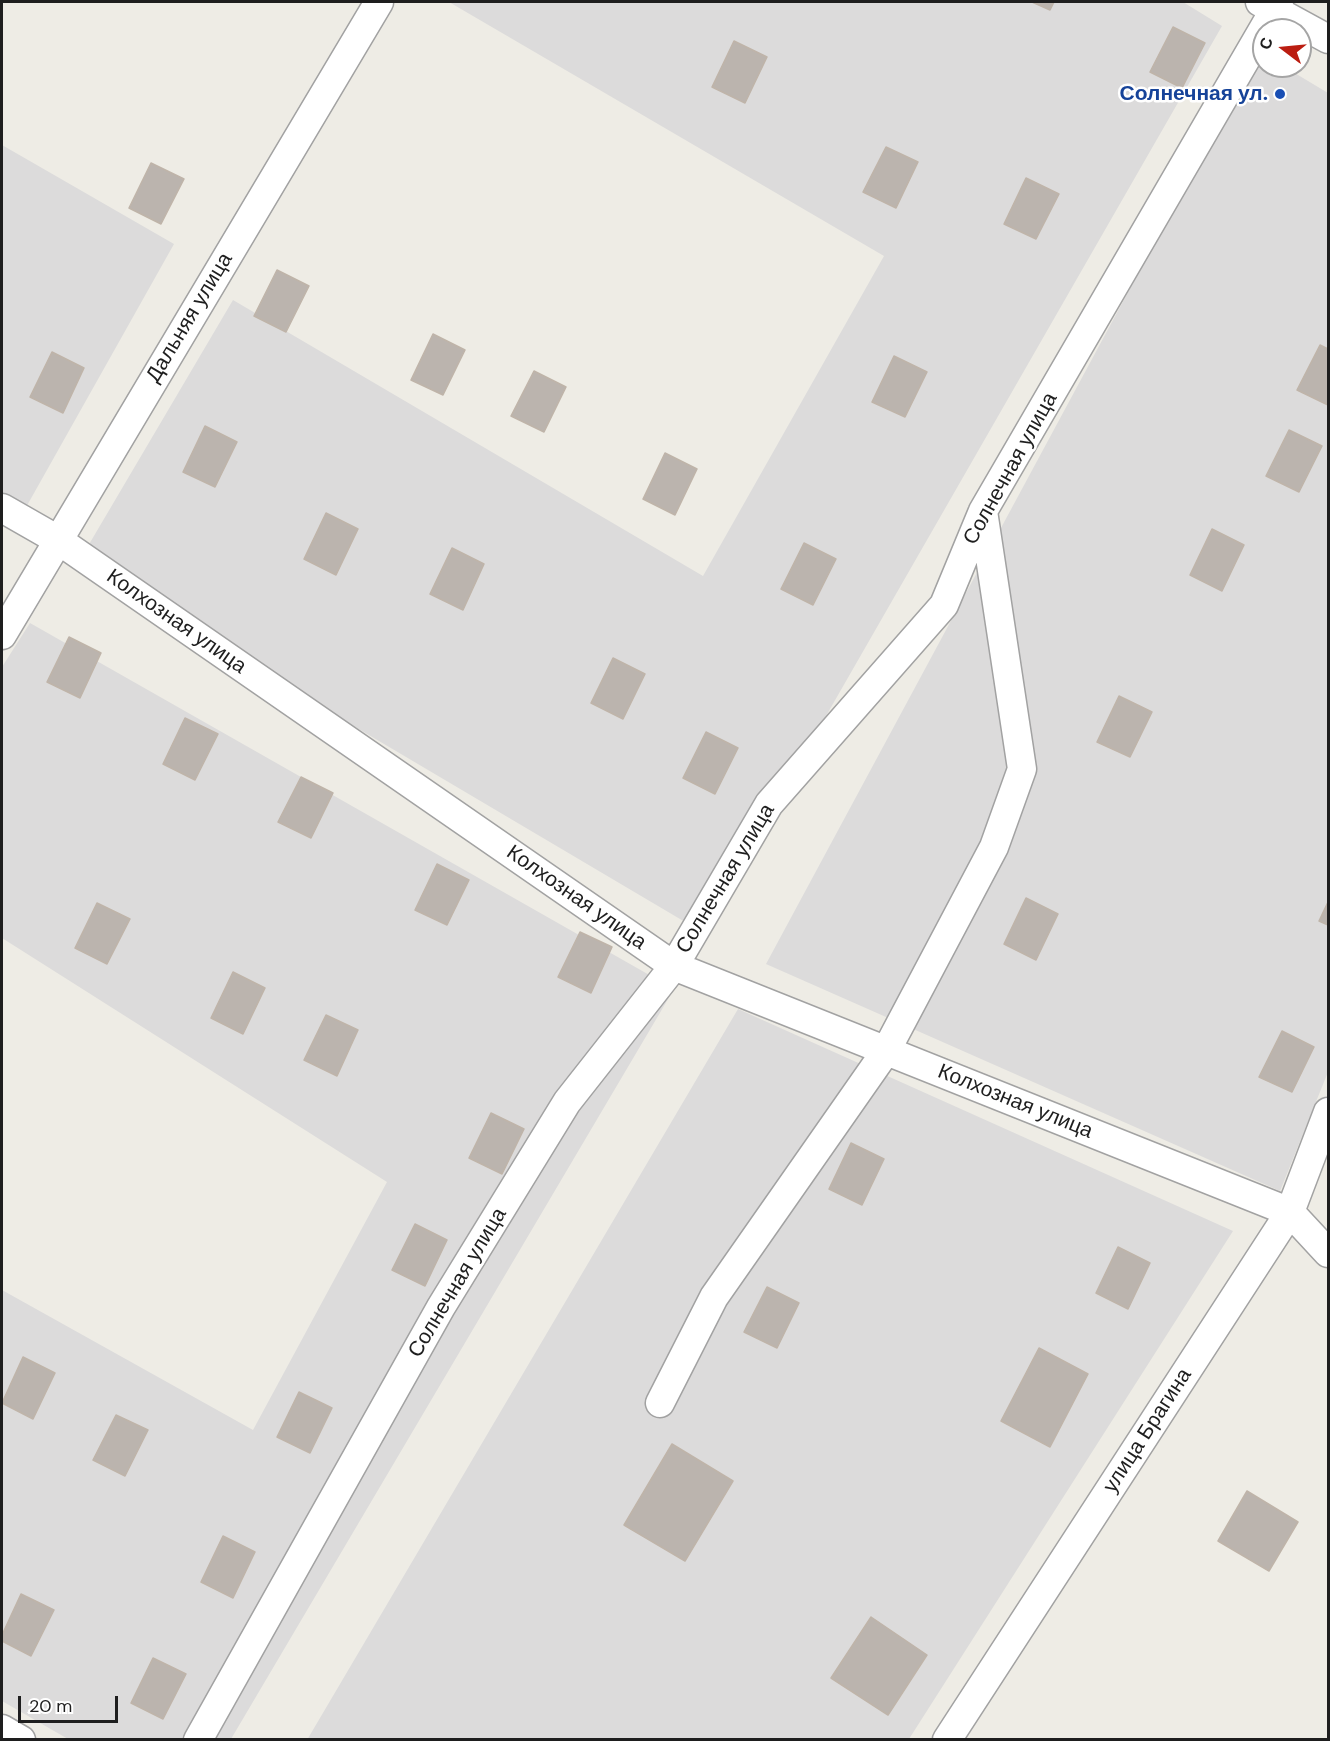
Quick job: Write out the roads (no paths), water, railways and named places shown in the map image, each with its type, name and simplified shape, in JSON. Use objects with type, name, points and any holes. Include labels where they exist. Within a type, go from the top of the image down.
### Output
[{"type":"street","name":"Дальняя улица","points":[[2,635],[379,2]]},
{"type":"street","points":[[1272,4],[1329,39]]},
{"type":"street","name":"Солнечная улица","points":[[198,1740],[441,1307],[567,1102],[674,966],[769,804],[944,605],[983,511],[1272,4]]},
{"type":"street","name":"Колхозная улица","points":[[2,508],[58,540],[674,966],[1290,1212],[1329,1253]]},
{"type":"street","points":[[660,1403],[714,1297],[886,1051],[994,847],[1022,769],[983,511]]},
{"type":"street","name":"улица Брагина","points":[[947,1740],[1290,1212],[1329,1112]]},
{"type":"street","points":[[2,1729],[21,1740]]},
{"type":"place","name":"Солнечная ул.","points":[[1280,94]]}]
